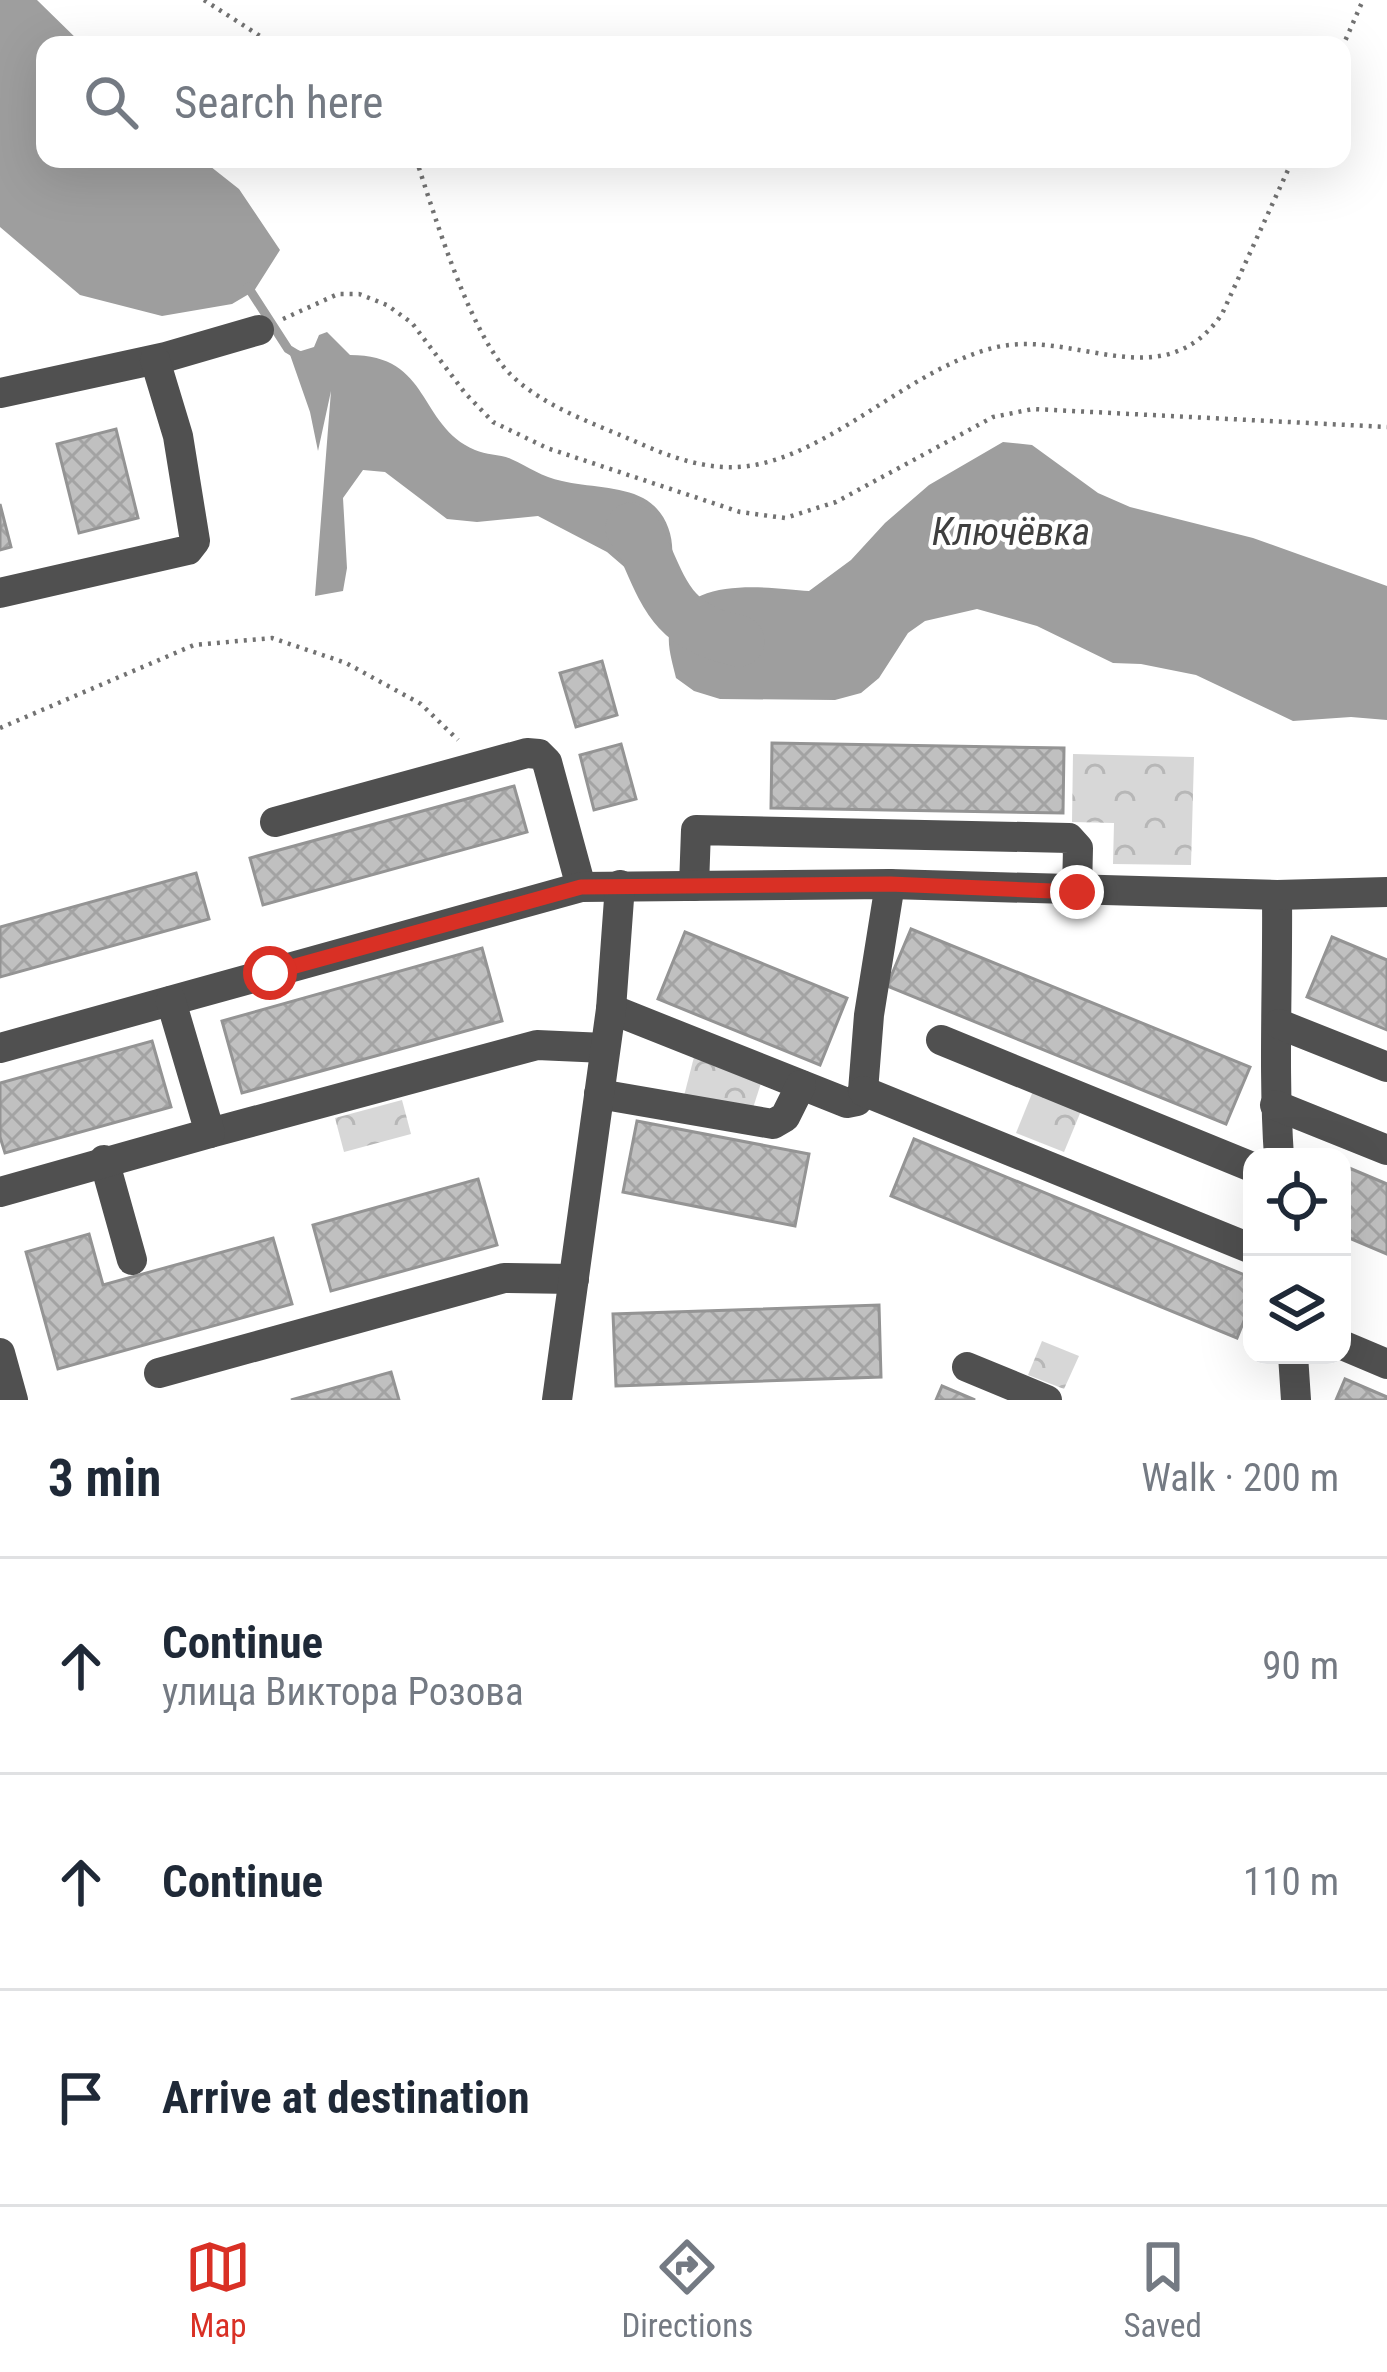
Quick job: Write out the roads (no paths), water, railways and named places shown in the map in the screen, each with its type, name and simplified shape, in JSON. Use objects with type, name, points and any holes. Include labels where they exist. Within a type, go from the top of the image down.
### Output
[{"type":"street","points":[[0,393],[259,330]]},
{"type":"street","points":[[0,593],[188,550],[195,541],[178,436],[155,359]]},
{"type":"street","points":[[275,822],[527,753],[539,754],[547,762],[581,887]]},
{"type":"street","points":[[694,886],[696,830],[1069,838],[1078,848],[1077,892]]},
{"type":"street","points":[[611,1009],[848,1103],[857,1101],[863,1091],[869,1015],[890,884]]},
{"type":"street","points":[[0,1048],[581,887],[890,884],[1077,892],[1387,892]]},
{"type":"street","points":[[557,1400],[611,1009],[620,885]]},
{"type":"street","points":[[1276,895],[1278,1148]]},
{"type":"street","points":[[171,1001],[210,1133]]},
{"type":"street","points":[[1279,1024],[1387,1067]]},
{"type":"street","points":[[941,1040],[1243,1163]]},
{"type":"street","points":[[0,1192],[536,1045],[605,1048]]},
{"type":"street","points":[[599,1094],[773,1124],[781,1123],[801,1084]]},
{"type":"street","points":[[863,1091],[1243,1245]]},
{"type":"street","points":[[1275,1106],[1387,1150]]},
{"type":"street","points":[[104,1160],[132,1260]]},
{"type":"street","points":[[159,1373],[505,1278],[574,1279]]},
{"type":"street","points":[[1351,1349],[1387,1364]]},
{"type":"street","points":[[0,1353],[13,1400]]},
{"type":"street","points":[[1294,1364],[1296,1400]]},
{"type":"street","points":[[967,1367],[1047,1400]]},
{"type":"water","points":[[0,0],[37,0],[74,36],[36,36],[36,168],[212,168],[239,189],[280,250],[254,291],[232,304],[162,316],[80,295],[0,227]]},
{"type":"water","points":[[327,332],[350,355],[396,366],[456,439],[475,450],[507,457],[555,479],[634,494],[654,506],[671,539],[671,564],[662,587],[650,589],[607,552],[538,516],[477,522],[447,519],[385,472],[363,470],[343,498],[347,568],[343,591],[315,596],[331,391],[318,451],[288,349],[314,347],[319,335]]},
{"type":"water","name":"Ключёвка","points":[[1003,442],[1032,445],[1098,493],[1130,507],[1253,538],[1387,586],[1387,720],[1293,721],[1196,675],[1113,663],[1037,626],[977,609],[925,621],[908,633],[879,678],[861,693],[835,700],[720,699],[694,691],[676,678],[670,630],[679,612],[693,600],[730,588],[809,591],[851,560],[929,485]]},
{"type":"waterway","points":[[248,287],[288,349],[298,355]]},
{"type":"waterway","name":"Ключёвка","points":[[631,528],[683,616],[697,627],[739,641]]}]
